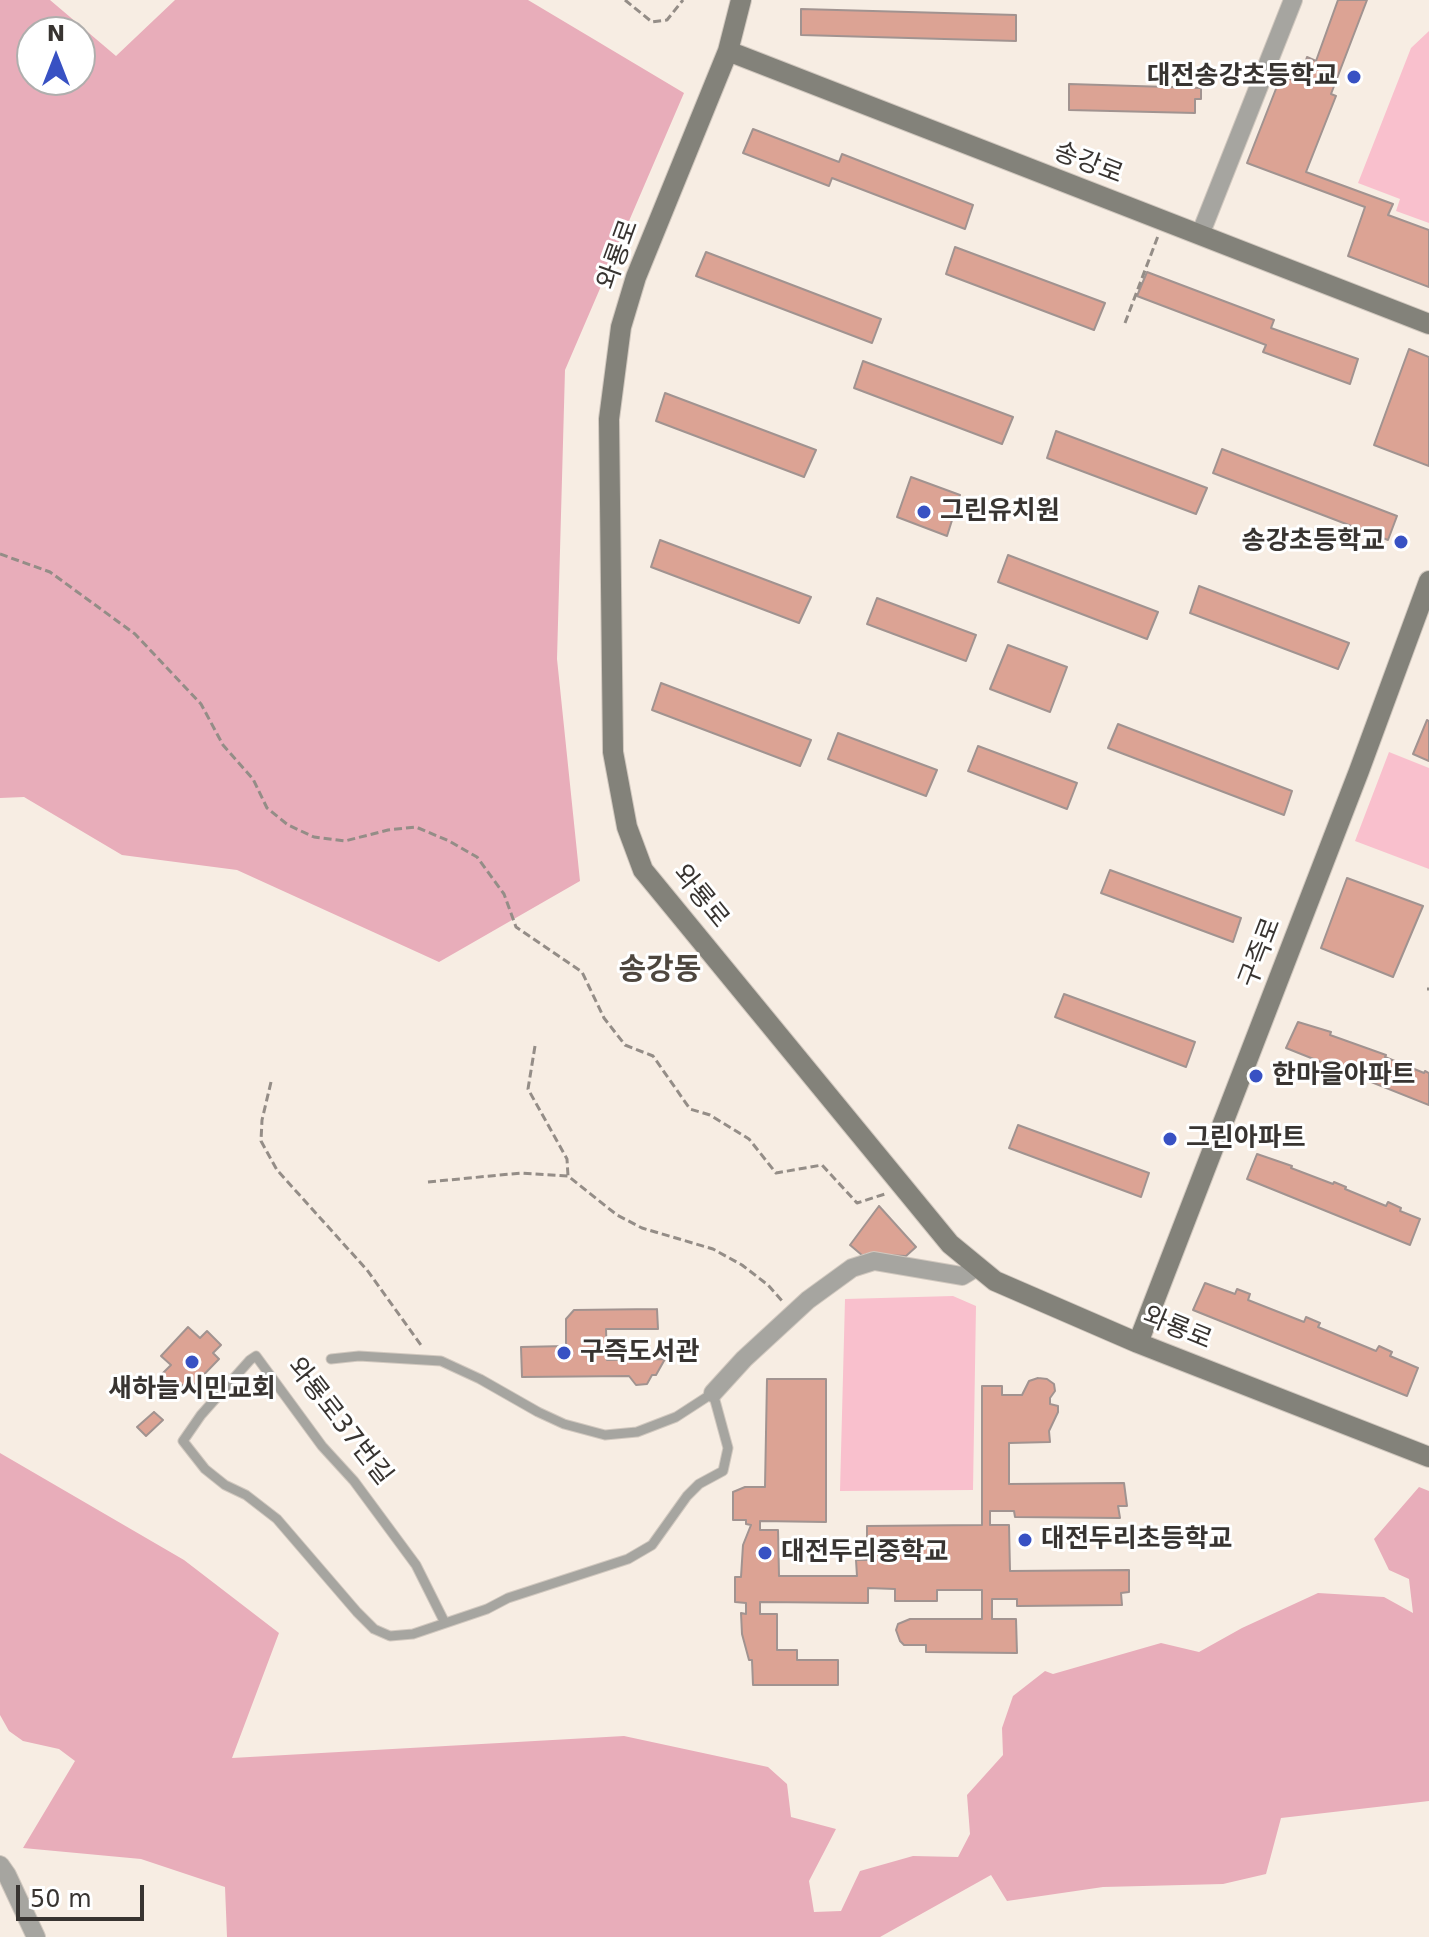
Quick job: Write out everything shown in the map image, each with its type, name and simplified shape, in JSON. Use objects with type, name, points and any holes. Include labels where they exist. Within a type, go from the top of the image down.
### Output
[{"type":"main road","name":"와룡로","points":[[741,0],[728,51],[636,277],[621,327],[609,419],[613,752],[627,827],[643,870],[950,1244],[995,1281],[1138,1343],[1429,1457]]},
{"type":"main road","name":"송강로","points":[[728,51],[1429,324]]},
{"type":"main road","name":"구즉로","points":[[1138,1343],[1429,581]]},
{"type":"street","points":[[1200,235],[1293,0]]},
{"type":"street","points":[[713,1393],[744,1359],[793,1314],[852,1268],[874,1261],[962,1276],[977,1267]]},
{"type":"street","points":[[0,1865],[36,1937]]},
{"type":"lane","name":"와룡로37번길","points":[[445,1623],[416,1565],[354,1481],[322,1446],[256,1356],[250,1360],[201,1415],[183,1441],[205,1469],[277,1519],[374,1629],[390,1636],[413,1634],[487,1609],[508,1598],[628,1559],[652,1545],[687,1496],[699,1484],[723,1471],[728,1448],[713,1393]]},
{"type":"lane","points":[[331,1359],[359,1356],[441,1361],[480,1379],[526,1407],[564,1424],[605,1435],[637,1432],[676,1417],[713,1393]]},
{"type":"path","points":[[625,0],[652,22],[667,20],[683,0]]},
{"type":"path","points":[[1125,323],[1164,221]]},
{"type":"path","points":[[0,554],[50,572],[135,634],[201,704],[223,745],[253,779],[267,808],[288,825],[314,837],[345,841],[388,830],[416,827],[477,857],[504,894],[516,927],[582,972],[604,1018],[625,1045],[653,1056],[690,1109],[710,1115],[749,1139],[776,1173],[822,1165],[857,1203],[884,1194],[909,1194]]},
{"type":"path","points":[[535,1046],[528,1089],[567,1159],[568,1176]]},
{"type":"path","points":[[271,1082],[262,1120],[261,1141],[277,1170],[367,1270],[431,1360]]},
{"type":"path","points":[[428,1182],[521,1173],[568,1176],[617,1215],[642,1228],[713,1249],[742,1265],[768,1285],[793,1314]]},
{"type":"shaded area","points":[[0,0],[50,0],[69,16],[16,16],[16,96],[96,96],[96,39],[116,56],[175,0],[528,0],[684,93],[565,370],[557,659],[580,881],[439,962],[237,870],[122,855],[24,797],[0,798]]},
{"type":"shaded area","points":[[1429,31],[1429,223],[1396,211],[1400,199],[1358,183],[1411,48]]},
{"type":"shaded area","points":[[1389,752],[1429,768],[1429,869],[1355,841]]},
{"type":"shaded area","points":[[953,1296],[976,1306],[973,1490],[840,1491],[845,1299]]},
{"type":"shaded area","points":[[0,1453],[184,1560],[279,1633],[232,1758],[624,1736],[768,1767],[787,1784],[791,1817],[836,1829],[809,1881],[814,1912],[841,1911],[860,1871],[913,1856],[958,1857],[970,1834],[967,1795],[1003,1755],[1002,1728],[1013,1696],[1045,1671],[1053,1674],[1161,1643],[1199,1652],[1242,1628],[1318,1593],[1384,1597],[1413,1613],[1409,1579],[1389,1570],[1374,1539],[1419,1487],[1429,1491],[1429,1801],[1281,1818],[1266,1874],[1223,1884],[1103,1887],[1007,1901],[991,1875],[880,1937],[227,1937],[225,1887],[141,1859],[23,1848],[75,1761],[59,1749],[23,1741],[9,1731],[0,1715]]},
{"type":"building","points":[[1338,0],[1367,0],[1331,94],[1336,96],[1306,172],[1393,204],[1388,215],[1429,230],[1429,287],[1348,256],[1365,207],[1247,163],[1281,76],[1299,82],[1307,57],[1316,61]]},
{"type":"building","points":[[801,9],[1016,15],[1016,41],[801,35]]},
{"type":"building","points":[[1069,84],[1201,88],[1201,99],[1195,99],[1195,113],[1069,110]]},
{"type":"building","points":[[753,129],[839,162],[842,154],[973,205],[965,229],[832,178],[829,186],[743,153]]},
{"type":"building","points":[[955,247],[1105,303],[1094,330],[946,274]]},
{"type":"building","points":[[706,252],[881,319],[872,343],[696,276]]},
{"type":"building","points":[[1147,272],[1274,320],[1271,328],[1358,359],[1350,384],[1263,352],[1266,345],[1137,296]]},
{"type":"building","points":[[1409,349],[1429,357],[1429,466],[1374,445]]},
{"type":"building","points":[[863,361],[1013,417],[1002,444],[854,388]]},
{"type":"building","points":[[665,393],[816,450],[804,477],[656,421]]},
{"type":"building","points":[[1056,431],[1207,488],[1196,514],[1047,458]]},
{"type":"building","points":[[1222,449],[1397,516],[1388,540],[1213,473]]},
{"type":"building","points":[[911,477],[960,495],[947,536],[897,517]]},
{"type":"building","points":[[660,540],[811,597],[799,623],[651,567]]},
{"type":"building","points":[[1008,555],[1158,612],[1147,639],[998,582]]},
{"type":"building","points":[[1199,586],[1349,643],[1338,669],[1190,613]]},
{"type":"building","points":[[877,598],[976,635],[966,661],[867,624]]},
{"type":"building","points":[[1008,645],[1067,667],[1050,712],[990,689]]},
{"type":"building","points":[[661,683],[811,740],[800,766],[652,710]]},
{"type":"building","points":[[1429,721],[1429,761],[1413,754]]},
{"type":"building","points":[[1118,724],[1292,791],[1284,815],[1108,748]]},
{"type":"building","points":[[838,733],[937,770],[926,796],[828,759]]},
{"type":"building","points":[[978,746],[1077,783],[1067,809],[968,771]]},
{"type":"building","points":[[1110,870],[1241,918],[1233,942],[1101,893]]},
{"type":"building","points":[[1347,878],[1423,906],[1393,977],[1321,948]]},
{"type":"building","points":[[1064,994],[1195,1042],[1186,1067],[1055,1017]]},
{"type":"building","points":[[1298,1022],[1331,1032],[1330,1035],[1429,1073],[1429,1105],[1286,1048]]},
{"type":"building","points":[[1018,1125],[1149,1173],[1141,1197],[1009,1148]]},
{"type":"building","points":[[1257,1154],[1334,1182],[1386,1206],[1388,1202],[1420,1219],[1410,1245],[1247,1179]]},
{"type":"building","points":[[879,1206],[916,1247],[906,1256],[863,1256],[850,1245]]},
{"type":"building","points":[[1205,1283],[1235,1294],[1237,1289],[1250,1294],[1248,1300],[1304,1322],[1306,1317],[1320,1323],[1318,1327],[1376,1351],[1379,1346],[1392,1352],[1390,1356],[1418,1368],[1407,1396],[1193,1310]]},
{"type":"building","name":"구즉도서관","points":[[657,1309],[658,1329],[606,1329],[607,1360],[665,1359],[647,1384],[636,1385],[629,1376],[522,1377],[521,1347],[566,1346],[566,1319],[574,1310]]},
{"type":"building","name":"새하늘시민교회","points":[[188,1327],[200,1338],[207,1331],[221,1345],[213,1353],[219,1359],[188,1391],[182,1385],[176,1392],[159,1377],[171,1365],[161,1356]]},
{"type":"building","points":[[1038,1378],[1054,1384],[1050,1404],[1058,1406],[1058,1412],[1049,1431],[1050,1442],[1009,1443],[1009,1484],[1124,1483],[1127,1506],[1118,1506],[1120,1518],[1015,1517],[1014,1511],[990,1511],[990,1525],[1009,1525],[1010,1571],[1129,1570],[1129,1592],[1121,1593],[1122,1605],[1017,1606],[1017,1599],[992,1599],[992,1619],[1016,1619],[1017,1653],[926,1652],[926,1645],[904,1645],[900,1641],[896,1630],[898,1624],[910,1619],[982,1619],[982,1590],[937,1590],[937,1601],[895,1601],[895,1589],[868,1588],[868,1603],[760,1602],[760,1614],[777,1614],[777,1650],[797,1650],[797,1660],[838,1660],[838,1685],[753,1685],[752,1660],[749,1660],[742,1634],[741,1613],[746,1614],[746,1603],[735,1602],[735,1577],[741,1577],[743,1545],[751,1525],[746,1524],[746,1520],[733,1520],[733,1492],[745,1487],[765,1487],[767,1379],[826,1379],[826,1522],[760,1521],[760,1530],[778,1530],[779,1576],[857,1576],[856,1560],[867,1560],[867,1526],[982,1525],[982,1386],[1002,1386],[1002,1395],[1022,1395],[1029,1381]]},
{"type":"building","points":[[154,1412],[163,1420],[146,1436],[137,1427]]},
{"type":"place","name":"대전송강초등학교","points":[[1354,77]]},
{"type":"place","name":"그린유치원","points":[[924,512]]},
{"type":"place","name":"송강초등학교","points":[[1401,542]]},
{"type":"place","name":"한마을아파트","points":[[1256,1076]]},
{"type":"place","name":"그린아파트","points":[[1170,1139]]},
{"type":"place","name":"구즉도서관","points":[[564,1353]]},
{"type":"place","name":"새하늘시민교회","points":[[192,1362]]},
{"type":"place","name":"대전두리초등학교","points":[[1025,1540]]},
{"type":"place","name":"대전두리중학교","points":[[765,1553]]},
{"type":"district","name":"송강동","points":[[660,971]]}]
